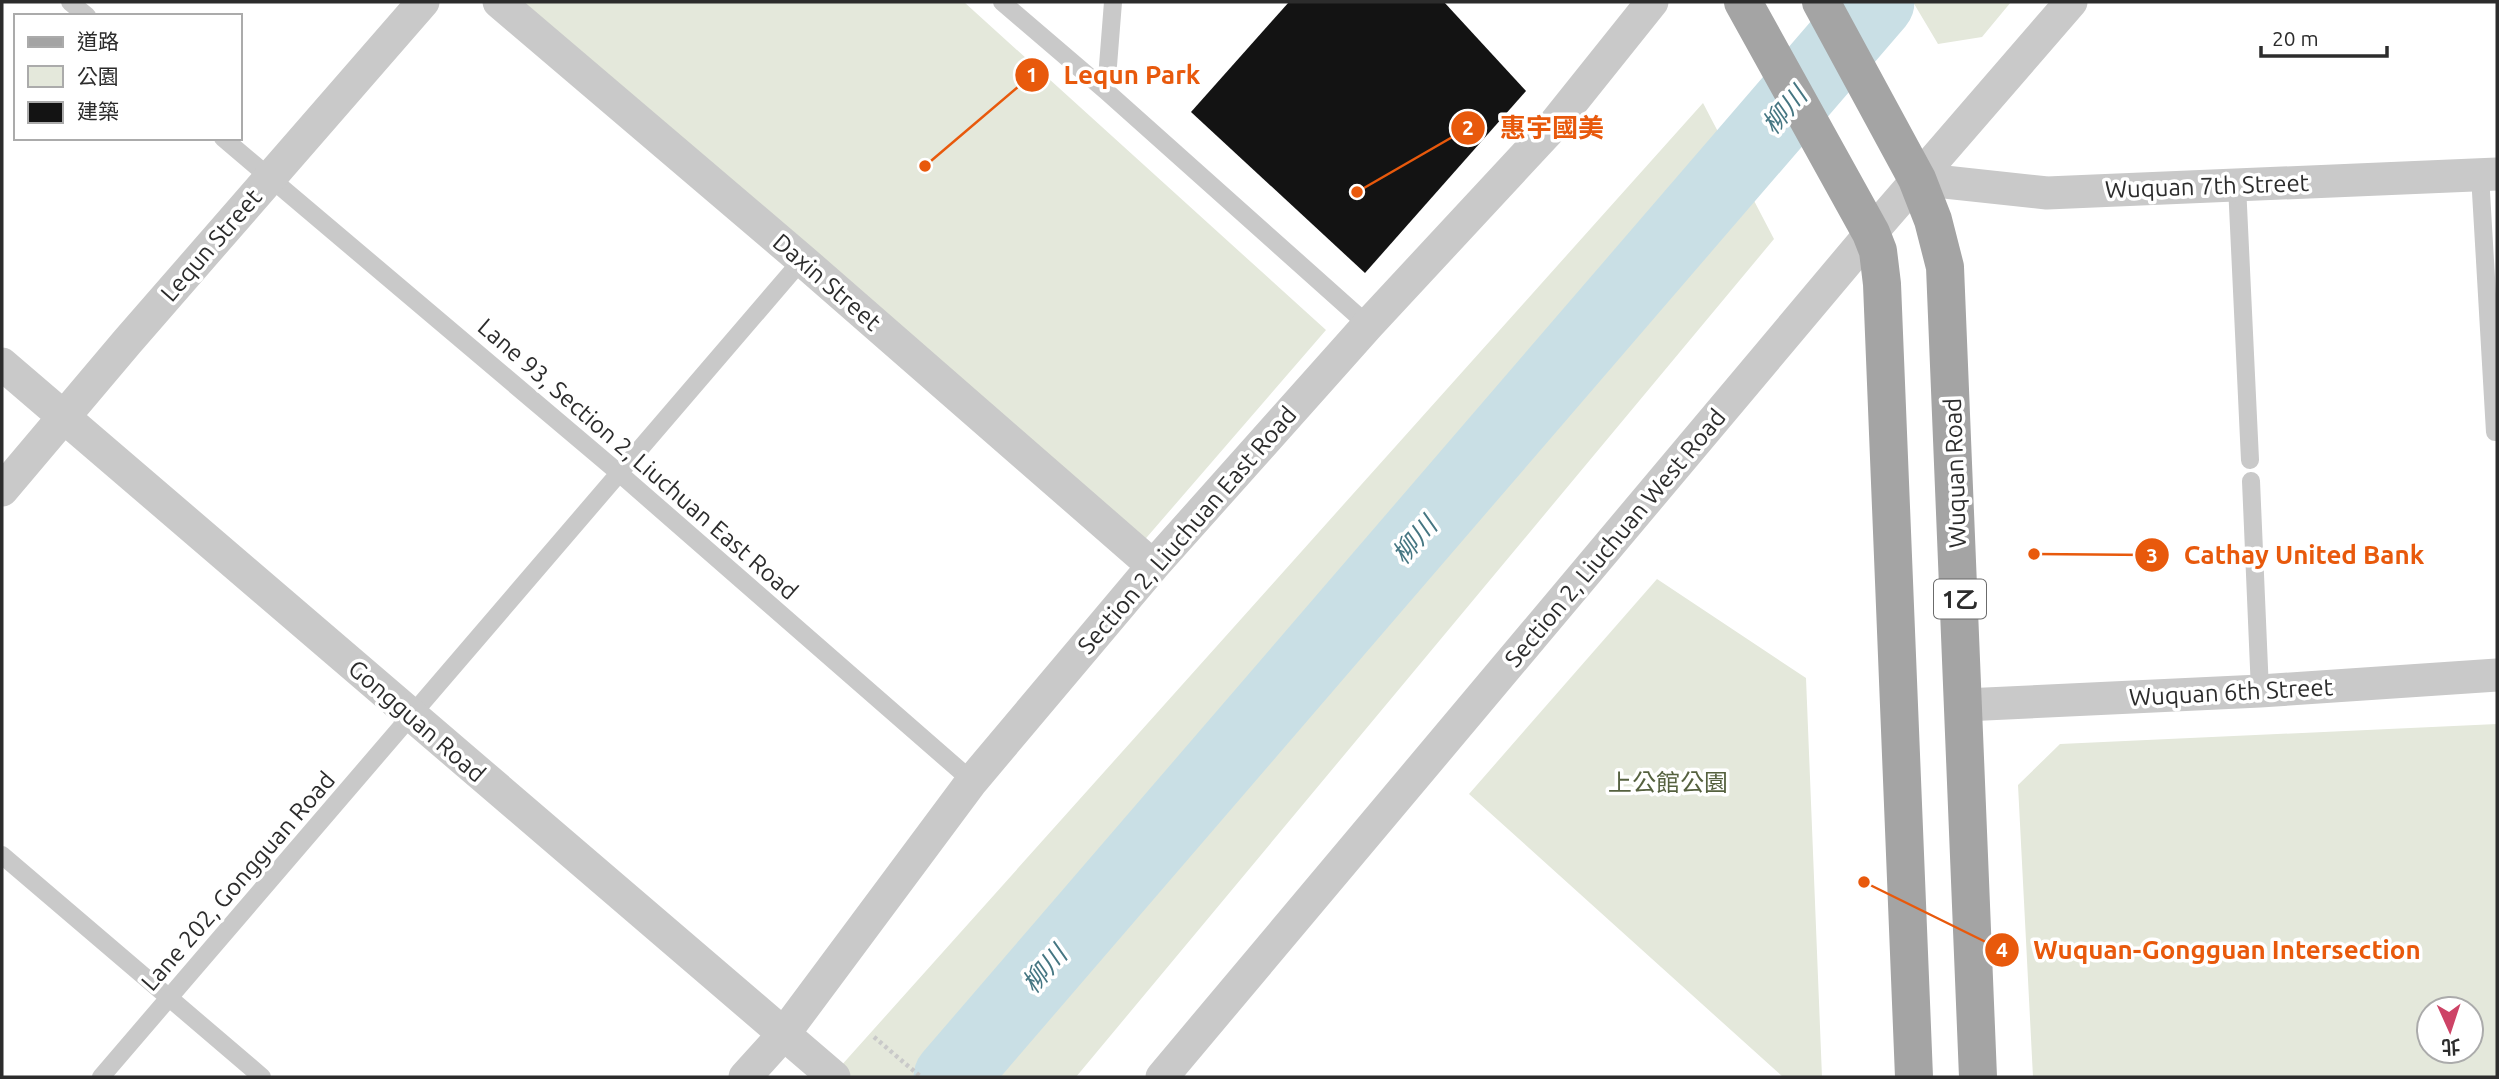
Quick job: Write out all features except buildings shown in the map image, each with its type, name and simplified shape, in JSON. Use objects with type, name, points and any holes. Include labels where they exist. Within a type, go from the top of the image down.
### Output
[{"type":"main road","name":"Wuquan Road","points":[[1821,2],[1917,179],[1945,267],[1978,1077]]},
{"type":"main road","points":[[1746,8],[1871,233],[1878,251],[1882,284],[1914,1077]]},
{"type":"street","name":"Lequn Street","points":[[2,490],[423,2]]},
{"type":"street","name":"Daxin Street","points":[[499,2],[802,260],[1153,566]]},
{"type":"street","name":"Section 2, Liuchuan East Road","points":[[745,1077],[782,1035],[972,781],[1153,566],[1368,325],[1552,127],[1652,2]]},
{"type":"street","name":"Section 2, Liuchuan West Road","points":[[1162,1077],[1871,233],[2071,2]]},
{"type":"street","name":"Wuquan 7th Street","points":[[1917,179],[2047,193],[2489,174]]},
{"type":"street","name":"Gongguan Road","points":[[2,364],[834,1077]]},
{"type":"street","name":"Wuquan 6th Street","points":[[1964,705],[2260,691],[2497,675]]},
{"type":"lane","points":[[70,2],[84,14]]},
{"type":"lane","points":[[1002,2],[1368,325]]},
{"type":"lane","points":[[1106,91],[1113,2]]},
{"type":"lane","name":"Lane 93, Section 2, Liuchuan East Road","points":[[225,140],[619,473],[972,781]]},
{"type":"lane","points":[[2489,174],[2495,432]]},
{"type":"lane","points":[[2237,185],[2249,460]]},
{"type":"lane","name":"Lane 202, Gongguan Road","points":[[101,1077],[802,260]]},
{"type":"lane","points":[[2251,481],[2260,691]]},
{"type":"lane","points":[[2,855],[262,1077]]},
{"type":"path","points":[[874,1037],[921,1077]]},
{"type":"green space","points":[[514,2],[964,2],[1326,330],[1141,544]]},
{"type":"green space","points":[[1913,2],[2011,2],[1982,37],[1938,44]]},
{"type":"green space","points":[[1703,103],[1774,239],[1076,1077],[831,1077]]},
{"type":"green space","name":"上公館公園","points":[[1657,579],[1806,678],[1822,1077],[1783,1077],[1469,794]]},
{"type":"green space","points":[[2497,724],[2497,1077],[2033,1077],[2018,785],[2060,744]]},
{"type":"waterway","name":"柳川","points":[[951,1077],[1877,2]]},
{"type":"place","name":"Lequn Park","points":[[925,166]]},
{"type":"place","name":"惠宇國美","points":[[1357,192]]},
{"type":"place","name":"Cathay United Bank","points":[[2034,554]]},
{"type":"place","name":"Wuquan-Gongguan Intersection","points":[[1864,882]]}]
